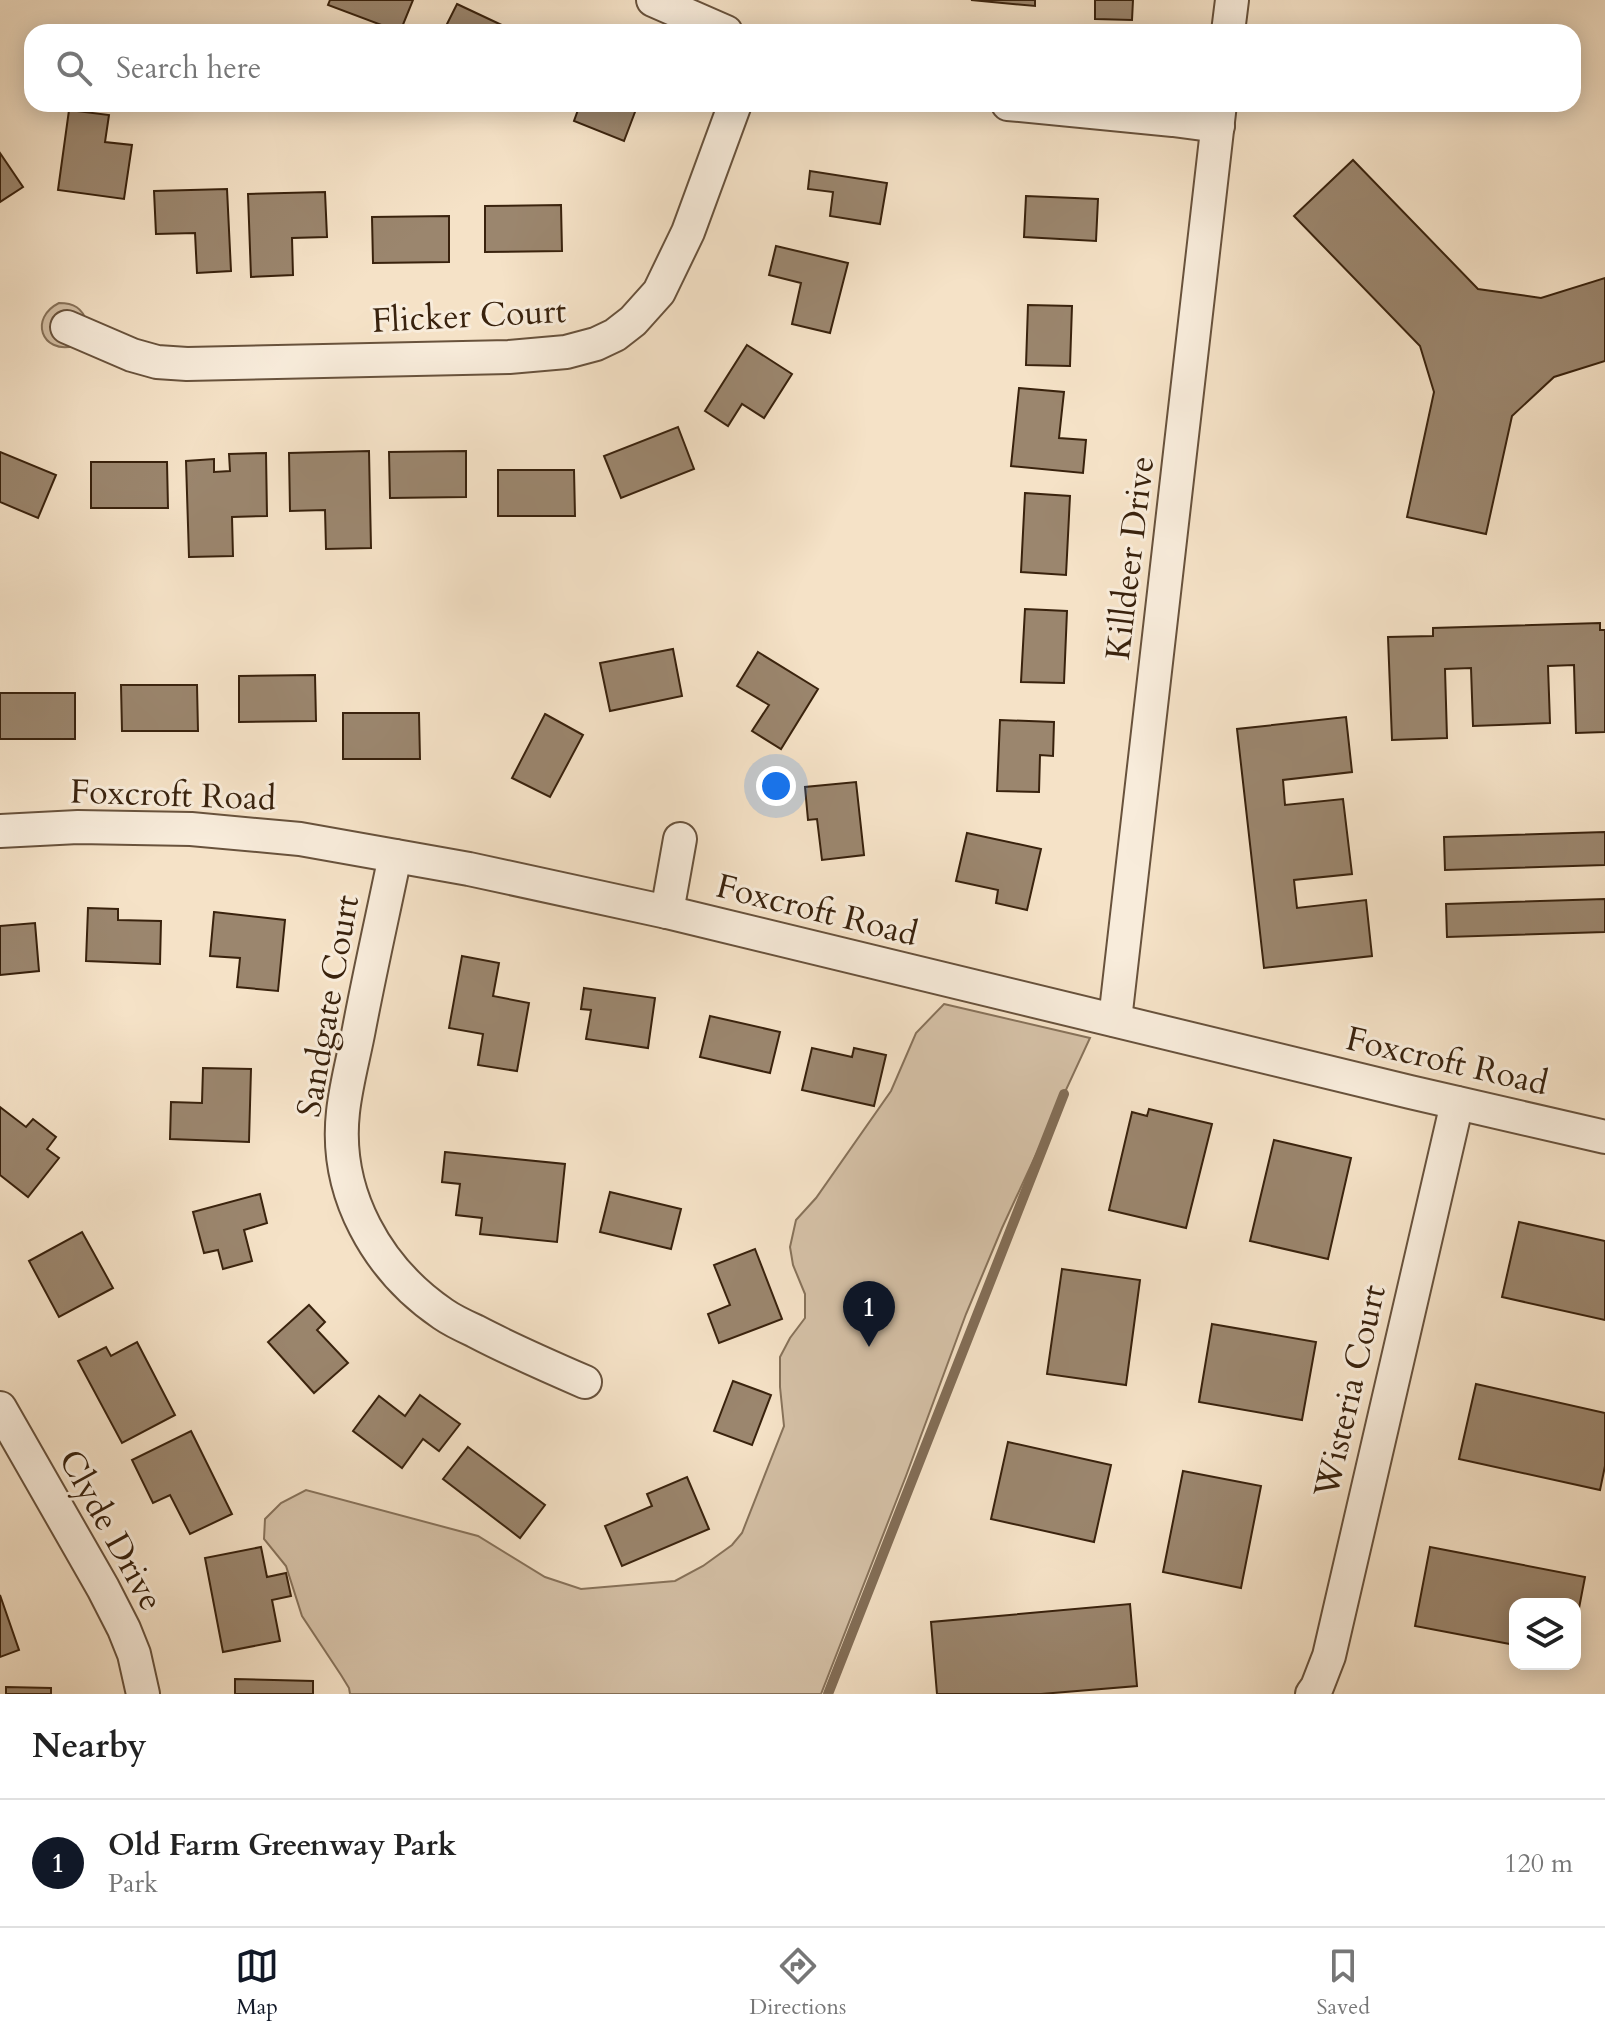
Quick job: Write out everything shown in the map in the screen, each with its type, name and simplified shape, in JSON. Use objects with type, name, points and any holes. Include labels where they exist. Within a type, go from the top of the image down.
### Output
[{"type":"street","points":[[653,0],[708,24]]},
{"type":"street","points":[[1229,24],[1232,0]]},
{"type":"street","name":"Flicker Court","points":[[67,327],[132,355],[157,362],[187,364],[509,357],[566,352],[596,344],[633,321],[659,292],[688,232],[732,112]]},
{"type":"street","points":[[1094,112],[1158,118],[1219,115]]},
{"type":"street","name":"Killdeer Drive","points":[[1115,1020],[1219,115]]},
{"type":"street","name":"Foxcroft Road","points":[[0,831],[78,827],[191,829],[300,839],[469,869],[667,912],[1605,1137]]},
{"type":"street","points":[[667,912],[680,839]]},
{"type":"street","name":"Sandgate Court","points":[[395,856],[343,1113],[346,1172],[354,1202],[373,1244],[384,1260],[405,1284],[443,1315],[585,1382]]},
{"type":"street","name":"Wisteria Court","points":[[1312,1694],[1329,1656],[1457,1103]]},
{"type":"street","name":"Clyde Drive","points":[[0,1408],[110,1602],[134,1654],[143,1694]]},
{"type":"shaded area","points":[[59,303],[77,307],[87,322],[74,346],[54,345],[43,333],[44,317]]},
{"type":"shaded area","points":[[944,1004],[1090,1038],[1002,1228],[966,1314],[821,1694],[350,1694],[302,1616],[286,1566],[264,1539],[265,1519],[281,1503],[306,1490],[478,1536],[545,1577],[581,1589],[675,1581],[732,1545],[742,1533],[784,1426],[780,1357],[805,1318],[805,1294],[793,1265],[790,1247],[796,1220],[816,1198],[891,1091],[916,1033]]},
{"type":"building","points":[[330,0],[413,0],[403,24],[379,24],[328,5]]},
{"type":"building","points":[[971,0],[1035,0],[1035,6]]},
{"type":"building","points":[[1095,0],[1133,0],[1132,20],[1095,19]]},
{"type":"building","points":[[457,4],[500,24],[447,24]]},
{"type":"building","points":[[69,112],[109,115],[105,142],[132,145],[124,199],[58,190]]},
{"type":"building","points":[[577,112],[635,112],[624,141],[574,121]]},
{"type":"building","points":[[0,153],[23,187],[0,202]]},
{"type":"building","points":[[1353,160],[1478,289],[1541,298],[1605,278],[1605,361],[1554,377],[1512,416],[1486,534],[1407,517],[1434,392],[1420,346],[1294,216]]},
{"type":"building","points":[[810,171],[887,183],[880,224],[830,216],[833,192],[808,189]]},
{"type":"building","points":[[227,189],[231,271],[197,273],[195,233],[156,234],[154,191]]},
{"type":"building","points":[[325,192],[327,237],[292,238],[293,275],[251,277],[248,194]]},
{"type":"building","points":[[1026,196],[1098,199],[1096,241],[1024,237]]},
{"type":"building","points":[[561,205],[562,251],[485,252],[485,206]]},
{"type":"building","points":[[449,216],[449,262],[373,263],[372,217]]},
{"type":"building","points":[[776,246],[848,263],[830,333],[792,324],[801,283],[769,275]]},
{"type":"building","points":[[1028,305],[1072,306],[1070,366],[1026,365]]},
{"type":"building","points":[[747,345],[792,374],[764,418],[742,404],[728,426],[705,411]]},
{"type":"building","points":[[1019,388],[1064,392],[1059,438],[1086,440],[1083,473],[1011,466]]},
{"type":"building","points":[[678,427],[694,469],[621,498],[604,456]]},
{"type":"building","points":[[369,451],[371,548],[326,549],[325,510],[290,511],[289,453]]},
{"type":"building","points":[[466,451],[466,497],[390,498],[389,452]]},
{"type":"building","points":[[0,452],[56,475],[38,518],[0,502]]},
{"type":"building","points":[[266,453],[267,516],[232,517],[233,556],[189,557],[186,461],[214,459],[214,472],[230,471],[229,454]]},
{"type":"building","points":[[91,462],[167,462],[168,508],[91,508]]},
{"type":"building","points":[[498,470],[574,470],[575,516],[498,516]]},
{"type":"building","points":[[1025,493],[1070,496],[1066,575],[1021,572]]},
{"type":"building","points":[[1025,609],[1067,611],[1064,683],[1021,682]]},
{"type":"building","points":[[1600,623],[1600,630],[1605,630],[1605,732],[1576,733],[1574,665],[1548,666],[1550,723],[1473,726],[1471,668],[1445,669],[1447,738],[1392,740],[1388,637],[1433,636],[1433,628]]},
{"type":"building","points":[[673,649],[682,696],[610,711],[600,663]]},
{"type":"building","points":[[758,652],[818,689],[781,749],[752,731],[769,705],[737,686]]},
{"type":"building","points":[[315,675],[316,721],[239,722],[239,676]]},
{"type":"building","points":[[121,685],[197,685],[198,731],[122,731]]},
{"type":"building","points":[[0,693],[75,693],[75,739],[0,739]]},
{"type":"building","points":[[343,713],[419,713],[420,759],[343,759]]},
{"type":"building","points":[[545,714],[583,735],[550,797],[512,778]]},
{"type":"building","points":[[1346,717],[1352,772],[1283,780],[1285,805],[1343,799],[1352,874],[1294,880],[1297,908],[1366,900],[1372,956],[1264,968],[1237,729]]},
{"type":"building","points":[[1000,720],[1054,722],[1053,756],[1040,755],[1039,792],[997,791]]},
{"type":"building","points":[[856,782],[864,855],[822,860],[817,819],[808,820],[805,787]]},
{"type":"building","points":[[1605,832],[1605,865],[1445,870],[1444,837]]},
{"type":"building","points":[[967,833],[1041,849],[1027,910],[996,903],[998,890],[956,881]]},
{"type":"building","points":[[1605,899],[1605,932],[1447,937],[1446,904]]},
{"type":"building","points":[[88,908],[118,909],[118,920],[161,921],[160,964],[86,961]]},
{"type":"building","points":[[214,912],[285,920],[278,991],[237,987],[240,958],[210,956]]},
{"type":"building","points":[[35,923],[39,971],[0,975],[0,926]]},
{"type":"building","points":[[462,956],[499,963],[493,996],[529,1003],[517,1071],[478,1065],[483,1034],[449,1028]]},
{"type":"building","points":[[584,988],[655,998],[648,1048],[586,1039],[591,1010],[581,1009]]},
{"type":"building","points":[[710,1016],[780,1032],[770,1073],[700,1057]]},
{"type":"building","points":[[812,1048],[852,1057],[854,1048],[886,1055],[874,1106],[802,1090]]},
{"type":"building","points":[[203,1068],[251,1069],[249,1142],[170,1139],[171,1102],[202,1103]]},
{"type":"building","points":[[0,1107],[26,1127],[33,1119],[56,1137],[47,1149],[59,1158],[28,1197],[0,1175]]},
{"type":"building","points":[[1149,1109],[1212,1124],[1186,1228],[1109,1210],[1132,1112],[1147,1116]]},
{"type":"building","points":[[1274,1140],[1351,1158],[1328,1259],[1250,1241]]},
{"type":"building","points":[[445,1152],[565,1164],[557,1242],[480,1234],[482,1218],[456,1215],[460,1184],[442,1182]]},
{"type":"building","points":[[610,1192],[681,1209],[671,1249],[600,1232]]},
{"type":"building","points":[[260,1194],[267,1223],[244,1230],[252,1261],[223,1269],[218,1250],[204,1253],[193,1212]]},
{"type":"building","points":[[1519,1222],[1605,1241],[1605,1320],[1502,1297]]},
{"type":"building","points":[[82,1232],[113,1288],[59,1317],[29,1261]]},
{"type":"building","points":[[755,1249],[782,1319],[719,1343],[708,1314],[730,1305],[714,1265]]},
{"type":"building","points":[[1062,1269],[1140,1280],[1126,1385],[1047,1374]]},
{"type":"building","points":[[309,1305],[325,1322],[317,1330],[348,1363],[314,1393],[268,1342]]},
{"type":"building","points":[[1212,1324],[1316,1342],[1302,1420],[1199,1402]]},
{"type":"building","points":[[137,1342],[175,1415],[122,1443],[78,1361],[106,1347],[111,1356]]},
{"type":"building","points":[[733,1381],[771,1395],[752,1445],[714,1431]]},
{"type":"building","points":[[1476,1384],[1605,1413],[1605,1466],[1600,1490],[1459,1459]]},
{"type":"building","points":[[420,1395],[460,1424],[439,1451],[423,1439],[402,1468],[353,1431],[379,1396],[405,1416]]},
{"type":"building","points":[[191,1431],[232,1514],[190,1534],[170,1495],[153,1503],[132,1460]]},
{"type":"building","points":[[1008,1442],[1111,1465],[1094,1542],[991,1519]]},
{"type":"building","points":[[468,1447],[545,1505],[520,1538],[443,1479]]},
{"type":"building","points":[[1183,1471],[1261,1486],[1241,1588],[1163,1572]]},
{"type":"building","points":[[687,1477],[709,1529],[622,1566],[605,1526],[652,1506],[647,1494]]},
{"type":"building","points":[[261,1547],[267,1577],[286,1573],[291,1596],[272,1600],[280,1641],[223,1652],[205,1558]]},
{"type":"building","points":[[1430,1547],[1585,1577],[1581,1598],[1509,1598],[1509,1644],[1415,1626]]},
{"type":"building","points":[[0,1595],[19,1650],[0,1657]]},
{"type":"building","points":[[1130,1604],[1137,1686],[1041,1694],[937,1694],[931,1622]]},
{"type":"building","points":[[235,1679],[313,1681],[313,1694],[235,1694]]},
{"type":"building","points":[[6,1687],[51,1688],[51,1694],[6,1694]]},
{"type":"waterway","points":[[828,1694],[1064,1094]]},
{"type":"place","name":"Old Farm Greenway Park","points":[[869,1347]]}]
